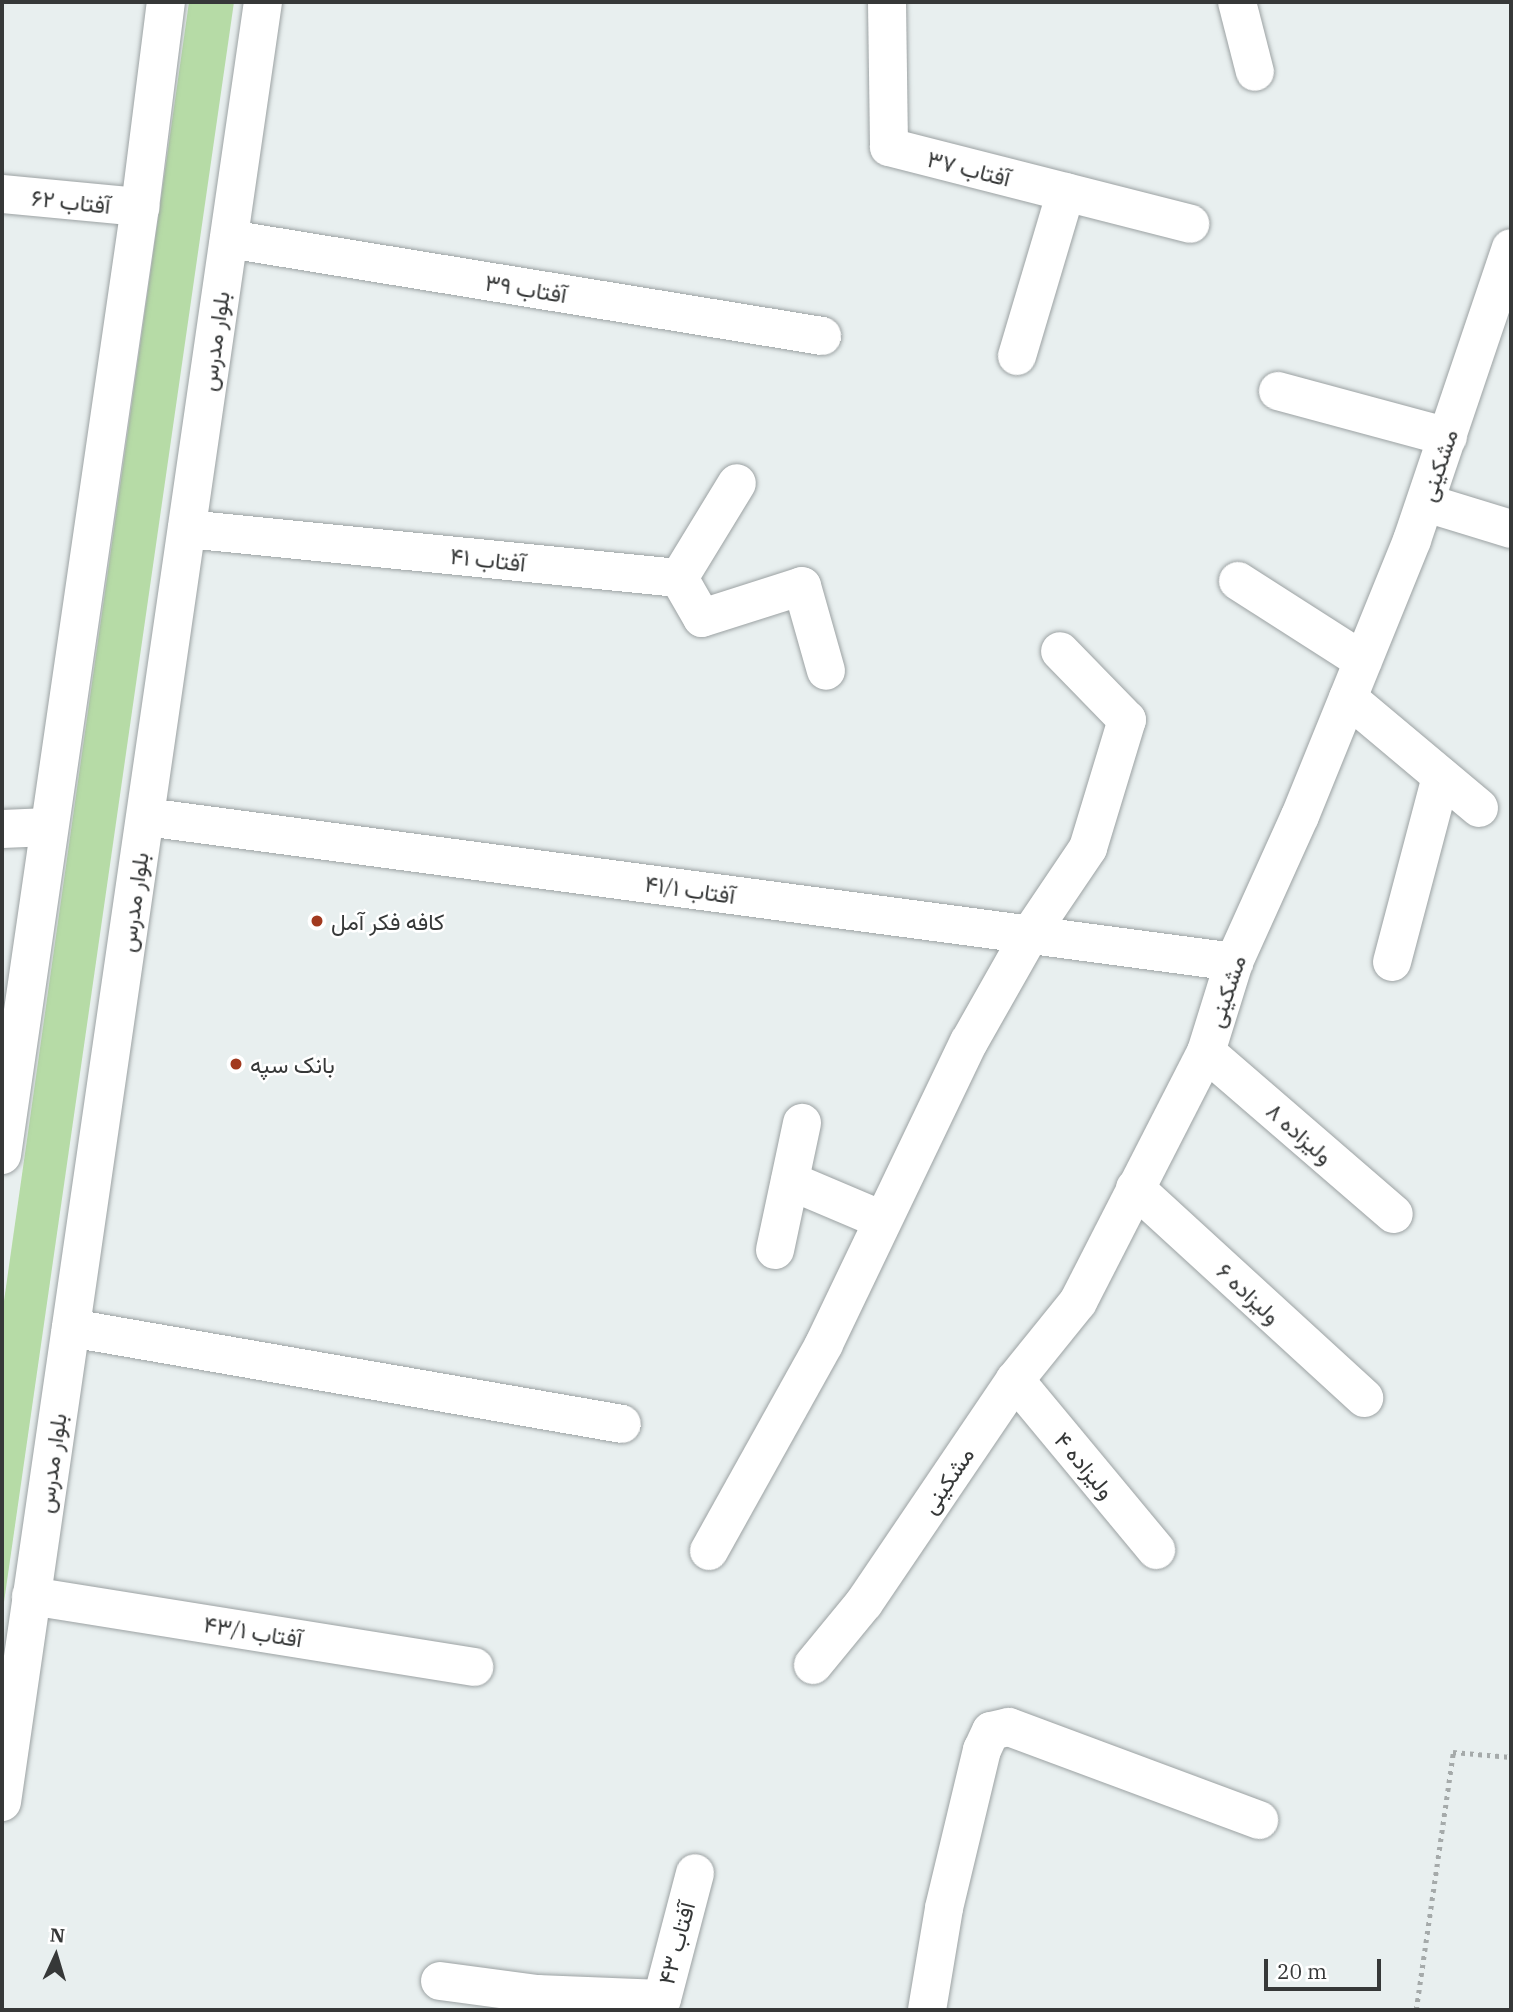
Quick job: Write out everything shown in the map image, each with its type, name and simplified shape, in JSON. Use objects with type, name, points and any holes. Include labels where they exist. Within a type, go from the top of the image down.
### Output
[{"type":"street","points":[[2,1156],[140,208],[166,2]]},
{"type":"street","name":"بلوار مدرس","points":[[2,1802],[263,2]]},
{"type":"street","name":"آفتاب ۳۷","points":[[887,2],[889,147],[1190,224]]},
{"type":"street","points":[[1237,2],[1255,72]]},
{"type":"street","points":[[1017,356],[1066,192]]},
{"type":"street","name":"آفتاب ۶۲","points":[[2,194],[140,208]]},
{"type":"street","name":"آفتاب ۳۹","points":[[229,239],[822,336]]},
{"type":"street","name":"مشکینی","points":[[813,1665],[864,1603],[1015,1380],[1078,1302],[1206,1052],[1234,962],[1300,816],[1426,503],[1448,437],[1503,307],[1511,248]]},
{"type":"street","points":[[1278,391],[1448,437]]},
{"type":"street","points":[[737,483],[679,578],[702,618],[802,586],[826,671]]},
{"type":"street","points":[[1426,503],[1511,529]]},
{"type":"street","name":"آفتاب ۴۱","points":[[187,529],[679,578]]},
{"type":"street","points":[[1238,581],[1363,662]]},
{"type":"street","points":[[709,1551],[824,1344],[969,1042],[1030,934],[1088,848],[1128,720],[1060,651]]},
{"type":"street","points":[[1348,698],[1479,808]]},
{"type":"street","points":[[1392,962],[1441,776]]},
{"type":"street","name":"آفتاب ۴١/١","points":[[146,817],[1234,962]]},
{"type":"street","points":[[2,829],[49,827]]},
{"type":"street","name":"ولیزاده ۸","points":[[1206,1052],[1394,1214]]},
{"type":"street","points":[[775,1250],[802,1123]]},
{"type":"street","points":[[790,1181],[882,1220]]},
{"type":"street","name":"ولیزاده ۶","points":[[1135,1188],[1364,1398]]},
{"type":"street","points":[[71,1328],[622,1424]]},
{"type":"street","name":"ولیزاده ۴","points":[[1015,1380],[1156,1550]]},
{"type":"street","name":"آفتاب ۴۳/۱","points":[[32,1595],[474,1667]]},
{"type":"street","points":[[927,2010],[944,1908],[982,1751],[991,1731],[1009,1727],[1259,1820]]},
{"type":"street","name":"آفتاب ۴۳","points":[[440,1981],[536,2002],[675,2005],[695,1873]]},
{"type":"path","points":[[1416,2010],[1453,1752],[1511,1757]]},
{"type":"green space","points":[[189,2],[234,2],[2,1616],[2,1315]]},
{"type":"place","name":"کافه فکر آمل","points":[[317,921]]},
{"type":"place","name":"بانک سپه","points":[[236,1064]]}]
